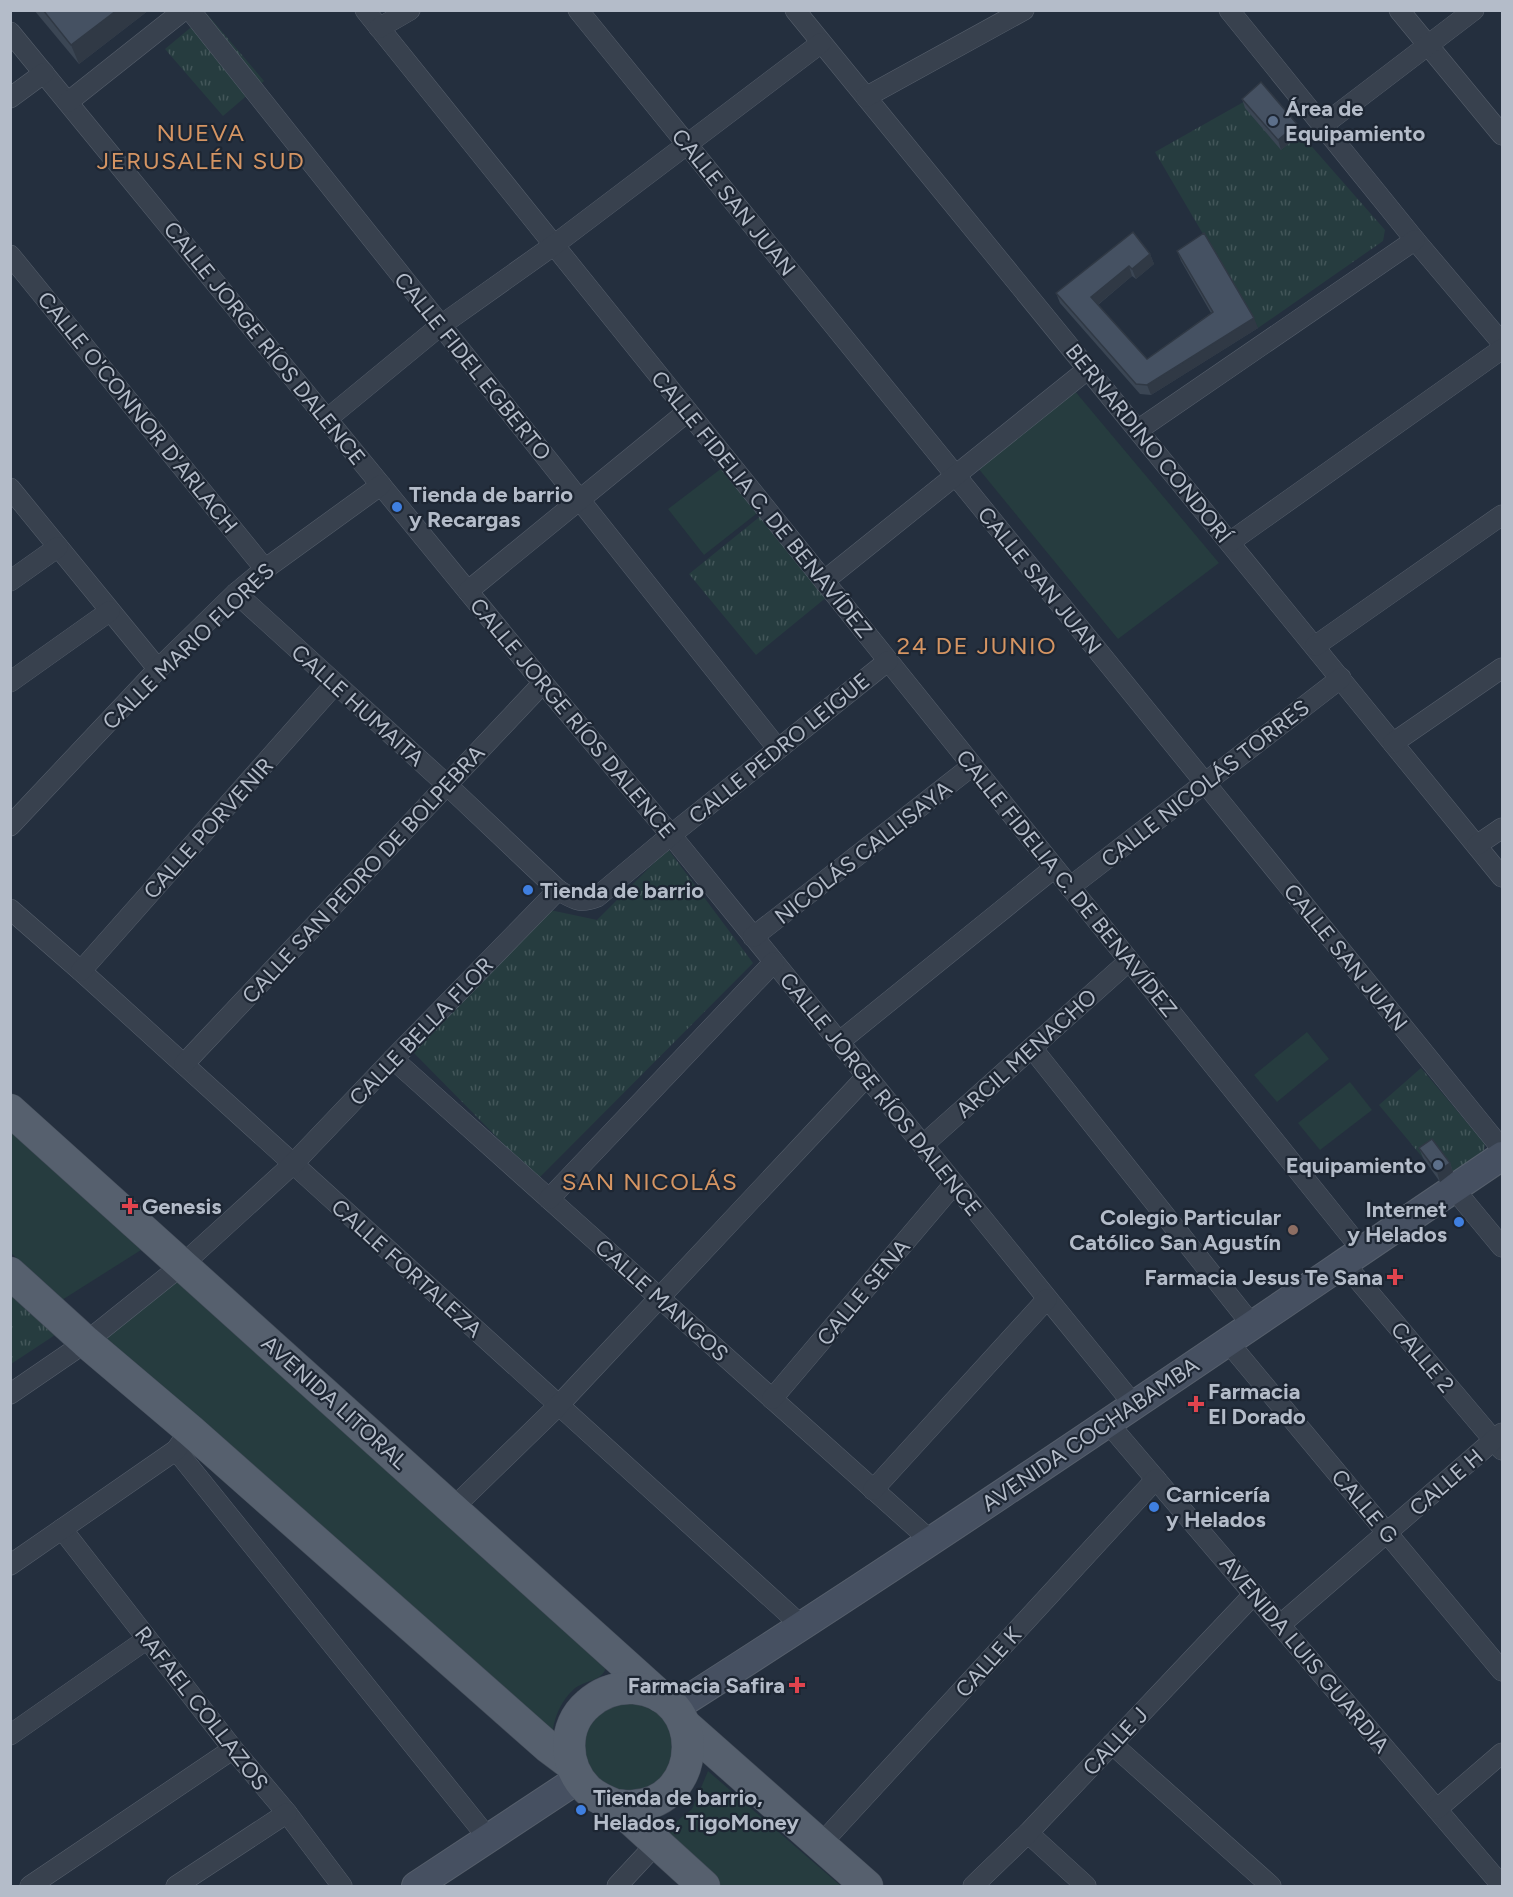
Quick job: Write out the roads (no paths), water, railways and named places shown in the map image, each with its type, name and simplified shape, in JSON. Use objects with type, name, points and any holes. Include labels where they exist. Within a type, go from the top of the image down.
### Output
[{"type":"main road","name":"AVENIDA LITORAL","points":[[10,1110],[453,1508],[867,1887]]},
{"type":"main road","name":"AVENIDA COCHABAMBA","points":[[673,1709],[1134,1406],[1503,1156]]},
{"type":"main road","points":[[10,1273],[86,1342],[183,1440],[548,1747],[575,1772],[588,1791],[615,1805],[633,1806],[652,1802],[668,1792],[680,1778],[687,1761],[689,1742],[673,1709],[642,1689],[624,1687],[609,1690],[584,1708],[572,1728],[569,1750],[575,1772]]},
{"type":"main road","points":[[416,1887],[488,1838],[575,1772]]},
{"type":"main road","points":[[615,1805],[704,1887]]},
{"type":"street","points":[[68,102],[184,10]]},
{"type":"street","name":"CALLE FIDEL EGBERTO","points":[[190,10],[778,749]]},
{"type":"street","name":"CALLE FIDELIA C. DE BENAVÍDEZ","points":[[365,10],[1129,961],[1353,1257]]},
{"type":"street","points":[[379,28],[410,10]]},
{"type":"street","name":"CALLE SAN JUAN","points":[[578,10],[1503,1149]]},
{"type":"street","name":"BERNARDINO CONDORÍ","points":[[795,10],[1503,877]]},
{"type":"street","points":[[866,97],[1024,10]]},
{"type":"street","points":[[1229,10],[1415,240],[1503,343]]},
{"type":"street","points":[[1399,10],[1503,135]]},
{"type":"street","points":[[1322,126],[1474,10]]},
{"type":"street","name":"CALLE JORGE RÍOS DALENCE","points":[[10,32],[543,684],[671,835],[1134,1406]]},
{"type":"street","points":[[327,419],[440,326],[554,245],[821,43]]},
{"type":"street","points":[[10,98],[44,73]]},
{"type":"street","points":[[1138,430],[1415,240]]},
{"type":"street","name":"CALLE O'CONNOR D'ARLACH","points":[[10,255],[265,568]]},
{"type":"street","points":[[1230,542],[1503,350]]},
{"type":"street","points":[[824,581],[1088,369]]},
{"type":"street","points":[[468,591],[687,412]]},
{"type":"street","name":"CALLE MARIO FLORES","points":[[10,826],[158,669],[236,593],[265,568],[381,484]]},
{"type":"street","points":[[10,488],[158,669]]},
{"type":"street","points":[[1315,646],[1503,515]]},
{"type":"street","points":[[10,581],[58,547]]},
{"type":"street","name":"CALLE HUMAITA","points":[[236,593],[446,784],[558,890]]},
{"type":"street","points":[[10,682],[110,611]]},
{"type":"street","name":"CALLE PEDRO LEIGUE","points":[[671,835],[888,661]]},
{"type":"street","points":[[1394,743],[1503,668]]},
{"type":"street","name":"CALLE NICOLÁS TORRES","points":[[1070,887],[1341,678]]},
{"type":"street","name":"CALLE PORVENIR","points":[[81,971],[335,684]]},
{"type":"street","name":"CALLE SAN PEDRO DE BOLPEBRA","points":[[184,1065],[446,784],[543,684]]},
{"type":"street","name":"NICOLÁS CALLISAYA","points":[[753,937],[972,766]]},
{"type":"street","points":[[1477,845],[1503,828]]},
{"type":"street","points":[[558,890],[576,900],[586,901],[597,897],[671,835]]},
{"type":"street","points":[[839,1042],[1054,868]]},
{"type":"street","name":"CALLE BELLA FLOR","points":[[10,1394],[86,1342],[182,1265],[293,1164],[558,890]]},
{"type":"street","name":"CALLE FORTALEZA","points":[[10,909],[802,1626]]},
{"type":"street","name":"ARCIL MENACHO","points":[[923,1146],[1129,961]]},
{"type":"street","points":[[549,1199],[774,962]]},
{"type":"street","points":[[1032,1048],[1252,1325]]},
{"type":"street","name":"CALLE MANGOS","points":[[393,1059],[931,1541]]},
{"type":"street","points":[[453,1508],[558,1406],[867,1076]]},
{"type":"street","name":"CALLE SENA","points":[[772,1399],[954,1184]]},
{"type":"street","points":[[1454,1189],[1503,1247]]},
{"type":"street","name":"CALLE 2","points":[[1353,1257],[1500,1442]]},
{"type":"street","points":[[873,1490],[1047,1299]]},
{"type":"street","name":"CALLE G","points":[[1228,1342],[1503,1671]]},
{"type":"street","name":"AVENIDA LUIS GUARDIA","points":[[1108,1423],[1503,1886]]},
{"type":"street","points":[[10,1564],[62,1529],[183,1440],[488,1838]]},
{"type":"street","name":"CALLE H","points":[[1280,1625],[1388,1532],[1500,1442]]},
{"type":"street","name":"CALLE K","points":[[820,1845],[1156,1479]]},
{"type":"street","name":"RAFAEL COLLAZOS","points":[[62,1529],[342,1887]]},
{"type":"street","name":"CALLE J","points":[[973,1887],[1028,1833],[1254,1593]]},
{"type":"street","points":[[10,1735],[147,1639]]},
{"type":"street","points":[[1112,1744],[1271,1887]]},
{"type":"street","points":[[30,1887],[233,1749]]},
{"type":"street","points":[[1437,1809],[1503,1753]]},
{"type":"street","points":[[176,1887],[287,1814]]},
{"type":"street","points":[[1028,1833],[1086,1887]]},
{"type":"street","points":[[617,1887],[657,1843]]},
{"type":"place","name":"Área de Equipamiento","points":[[1273,121]]},
{"type":"place","name":"Tienda de barrio y Recargas","points":[[397,507]]},
{"type":"place","name":"Tienda de barrio","points":[[528,890]]},
{"type":"place","name":"Equipamiento","points":[[1438,1165]]},
{"type":"place","name":"Genesis","points":[[130,1206]]},
{"type":"place","name":"Internet y Helados","points":[[1459,1222]]},
{"type":"place","name":"Colegio Particular Católico San Agustín","points":[[1293,1230]]},
{"type":"place","name":"Farmacia Jesus Te Sana","points":[[1395,1277]]},
{"type":"place","name":"Farmacia El Dorado","points":[[1196,1404]]},
{"type":"place","name":"Carnicería y Helados","points":[[1154,1507]]},
{"type":"place","name":"Farmacia Safira","points":[[797,1685]]},
{"type":"place","name":"Tienda de barrio, Helados, TigoMoney","points":[[581,1810]]},
{"type":"district","name":"NUEVA JERUSALÉN SUD","points":[[201,147]]},
{"type":"district","name":"24 DE JUNIO","points":[[977,646]]},
{"type":"district","name":"SAN NICOLÁS","points":[[650,1182]]}]
